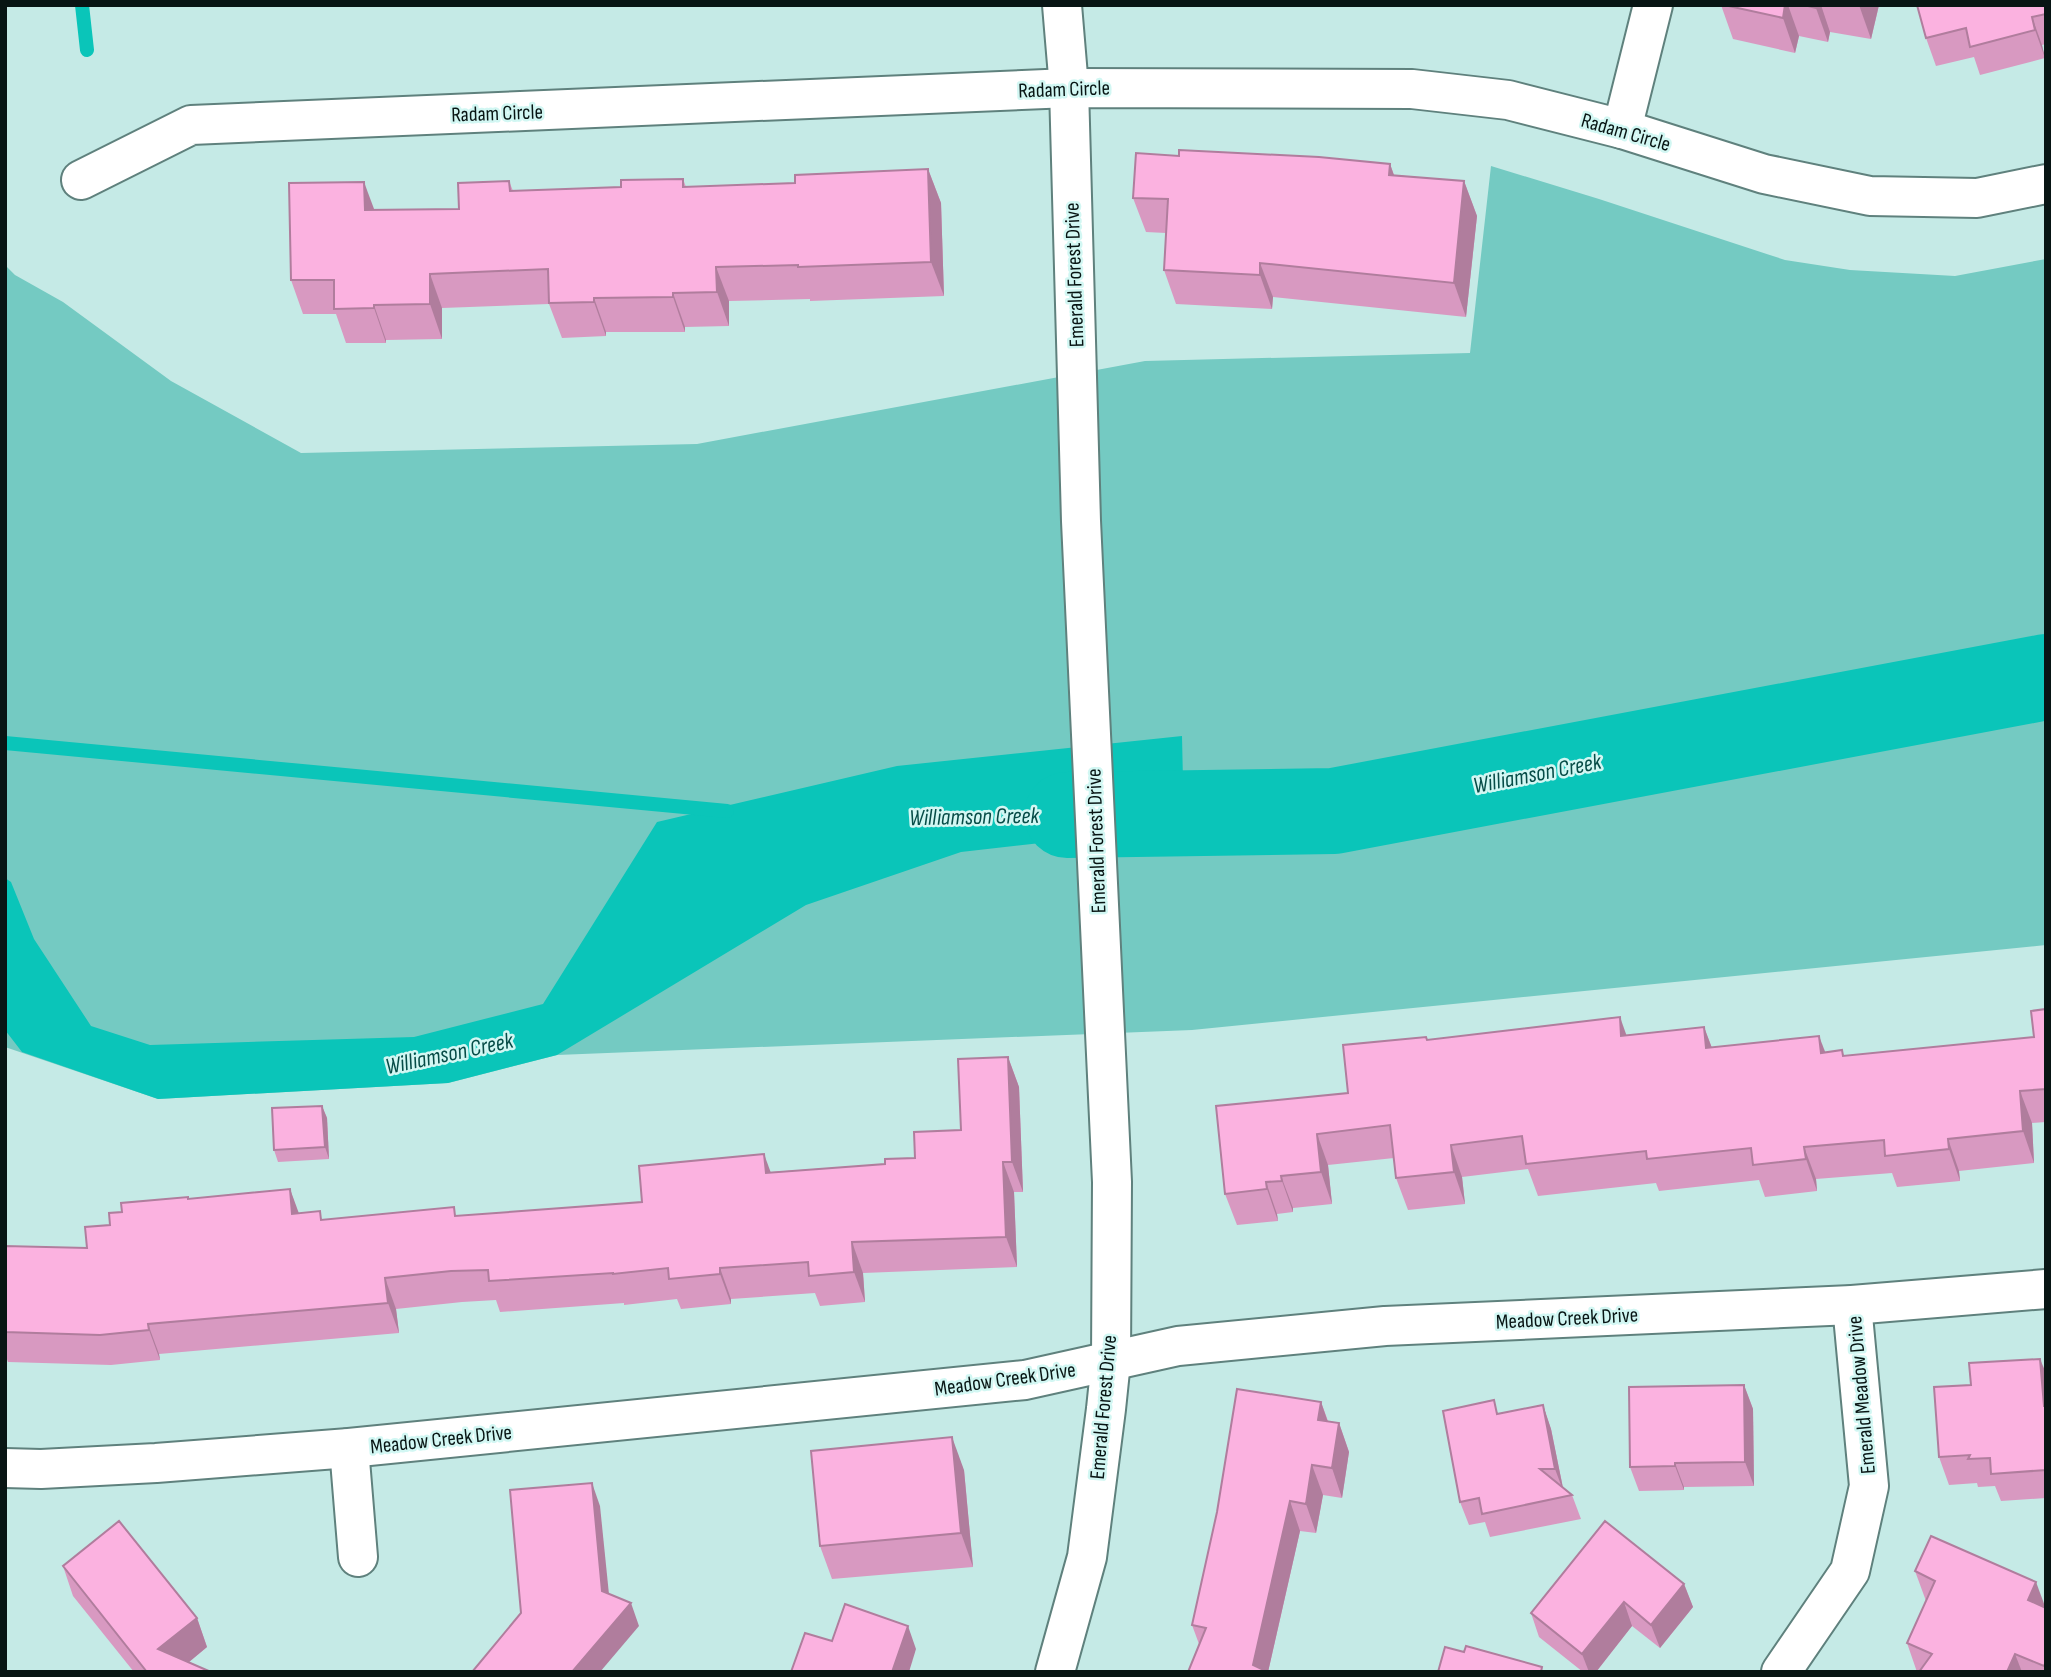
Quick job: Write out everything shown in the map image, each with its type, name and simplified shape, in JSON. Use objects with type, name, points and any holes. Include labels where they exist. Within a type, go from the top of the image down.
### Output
[{"type":"street","name":"Emerald Forest Drive","points":[[1055,1672],[1087,1557],[1111,1361],[1112,1182],[1081,521],[1069,88],[1062,5]]},
{"type":"street","points":[[1622,129],[1653,5]]},
{"type":"street","name":"Radam Circle","points":[[81,180],[191,125],[1069,88],[1412,89],[1508,100],[1622,129],[1764,174],[1870,195],[1977,198],[2046,184]]},
{"type":"street","name":"Meadow Creek Drive","points":[[5,1468],[41,1469],[156,1463],[349,1448],[1025,1380],[1178,1346],[1385,1326],[1852,1305],[2046,1289]]},
{"type":"street","name":"Emerald Meadow Drive","points":[[1782,1672],[1850,1571],[1869,1486],[1852,1305]]},
{"type":"street","points":[[349,1448],[358,1557]]},
{"type":"shaded area","points":[[1491,166],[1785,260],[1850,270],[1955,276],[2046,259],[2046,945],[1192,1030],[557,1055],[448,1083],[158,1099],[5,1047],[5,265],[15,275],[63,302],[171,381],[301,453],[697,444],[1145,361],[1470,353]]},
{"type":"water","points":[[1182,736],[1184,827],[961,852],[806,905],[557,1055],[448,1083],[158,1099],[22,1052],[5,1030],[5,878],[11,882],[34,939],[91,1026],[150,1045],[414,1037],[543,1004],[657,822],[897,766]]},
{"type":"building","points":[[1724,5],[1785,5],[1783,18]]},
{"type":"building","points":[[1917,5],[2046,5],[2046,14],[2032,17],[2035,30],[1970,47],[1966,28],[1926,38]]},
{"type":"building","points":[[1179,150],[1319,157],[1390,164],[1389,175],[1464,181],[1454,283],[1260,263],[1260,275],[1164,270],[1168,199],[1133,198],[1136,153],[1179,156]]},
{"type":"building","points":[[928,169],[931,262],[716,267],[717,292],[673,293],[673,297],[594,298],[594,302],[549,303],[548,269],[430,274],[430,304],[374,305],[374,308],[334,309],[334,280],[291,280],[289,183],[364,182],[365,210],[459,209],[458,183],[509,181],[510,191],[621,187],[621,180],[683,179],[683,187],[795,183],[795,175]]},
{"type":"building","points":[[2046,1009],[2046,1089],[2020,1091],[2023,1131],[1948,1139],[1949,1149],[1885,1156],[1884,1140],[1804,1147],[1806,1159],[1753,1165],[1751,1148],[1647,1159],[1646,1151],[1526,1164],[1522,1136],[1451,1145],[1454,1172],[1396,1178],[1390,1125],[1317,1134],[1321,1172],[1281,1176],[1282,1181],[1266,1182],[1267,1189],[1225,1194],[1216,1106],[1348,1093],[1343,1045],[1426,1037],[1427,1040],[1620,1017],[1621,1036],[1704,1027],[1706,1048],[1819,1036],[1821,1053],[1842,1050],[1843,1056],[2034,1037],[2031,1011]]},
{"type":"building","points":[[1008,1057],[1012,1162],[1003,1162],[1006,1237],[852,1242],[854,1272],[809,1276],[808,1262],[720,1268],[720,1274],[669,1279],[668,1268],[489,1281],[488,1270],[451,1271],[385,1278],[388,1303],[148,1324],[149,1330],[100,1335],[5,1332],[5,1246],[87,1248],[85,1227],[110,1225],[109,1213],[122,1212],[121,1203],[290,1189],[292,1214],[320,1211],[321,1220],[454,1207],[455,1216],[642,1202],[639,1166],[764,1154],[766,1173],[885,1164],[885,1159],[915,1158],[914,1132],[961,1130],[958,1059]]},
{"type":"building","points":[[322,1106],[325,1147],[274,1150],[272,1108]]},
{"type":"building","points":[[2040,1359],[2046,1406],[2046,1470],[1991,1474],[1990,1458],[1968,1459],[1970,1455],[1939,1457],[1934,1387],[1971,1385],[1969,1363]]},
{"type":"building","points":[[1744,1385],[1745,1462],[1630,1467],[1629,1387]]},
{"type":"building","points":[[1237,1389],[1321,1402],[1318,1420],[1339,1423],[1332,1468],[1312,1465],[1306,1504],[1290,1501],[1253,1665],[1268,1672],[1188,1672],[1206,1628],[1192,1625],[1217,1512]]},
{"type":"building","points":[[1494,1400],[1497,1414],[1543,1405],[1555,1469],[1540,1469],[1572,1495],[1482,1514],[1479,1498],[1460,1502],[1443,1411]]},
{"type":"building","points":[[952,1437],[961,1533],[820,1546],[811,1451]]},
{"type":"building","points":[[592,1483],[602,1591],[631,1603],[572,1672],[472,1672],[521,1613],[510,1490]]},
{"type":"building","points":[[119,1521],[197,1618],[158,1649],[211,1672],[147,1672],[63,1566]]},
{"type":"building","points":[[1605,1521],[1684,1584],[1651,1625],[1624,1602],[1582,1654],[1531,1613]]},
{"type":"building","points":[[1931,1536],[2036,1582],[2028,1600],[2046,1608],[2044,1666],[2015,1654],[2007,1672],[1919,1672],[1932,1654],[1907,1643],[1935,1581],[1915,1571]]},
{"type":"building","points":[[845,1604],[908,1626],[892,1672],[791,1672],[805,1633],[832,1641]]},
{"type":"building","points":[[1466,1646],[1542,1667],[1541,1672],[1438,1672],[1445,1647],[1464,1652]]},
{"type":"waterway","points":[[82,5],[87,50]]},
{"type":"waterway","name":"Williamson Creek","points":[[1067,815],[1334,811],[2046,677]]},
{"type":"waterway","points":[[5,743],[727,811]]}]
